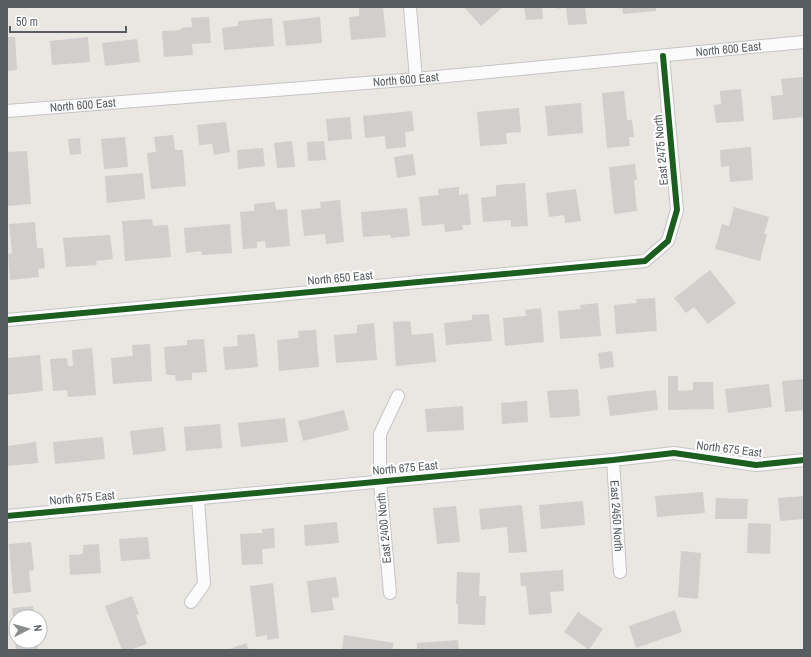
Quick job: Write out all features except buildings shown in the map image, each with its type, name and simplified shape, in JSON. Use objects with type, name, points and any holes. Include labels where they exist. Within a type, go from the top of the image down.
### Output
[{"type":"street","points":[[410,7],[416,79]]},
{"type":"street","name":"North 600 East","points":[[7,111],[416,79],[804,42]]},
{"type":"street","name":"East 2475 North","points":[[663,56],[677,210],[668,241]]},
{"type":"street","name":"North 650 East","points":[[7,320],[645,261],[668,241]]},
{"type":"street","name":"East 2400 North","points":[[390,593],[380,482],[380,434],[398,396]]},
{"type":"street","name":"North 675 East","points":[[7,516],[613,460],[674,453],[756,465],[804,460]]},
{"type":"street","name":"East 2450 North","points":[[613,460],[620,572]]},
{"type":"street","points":[[191,602],[204,584],[198,498]]},
{"type":"cycle path","points":[[7,320],[645,261],[668,241],[677,210],[663,56]]},
{"type":"cycle path","points":[[7,516],[613,460],[674,453],[756,465],[804,460]]}]
